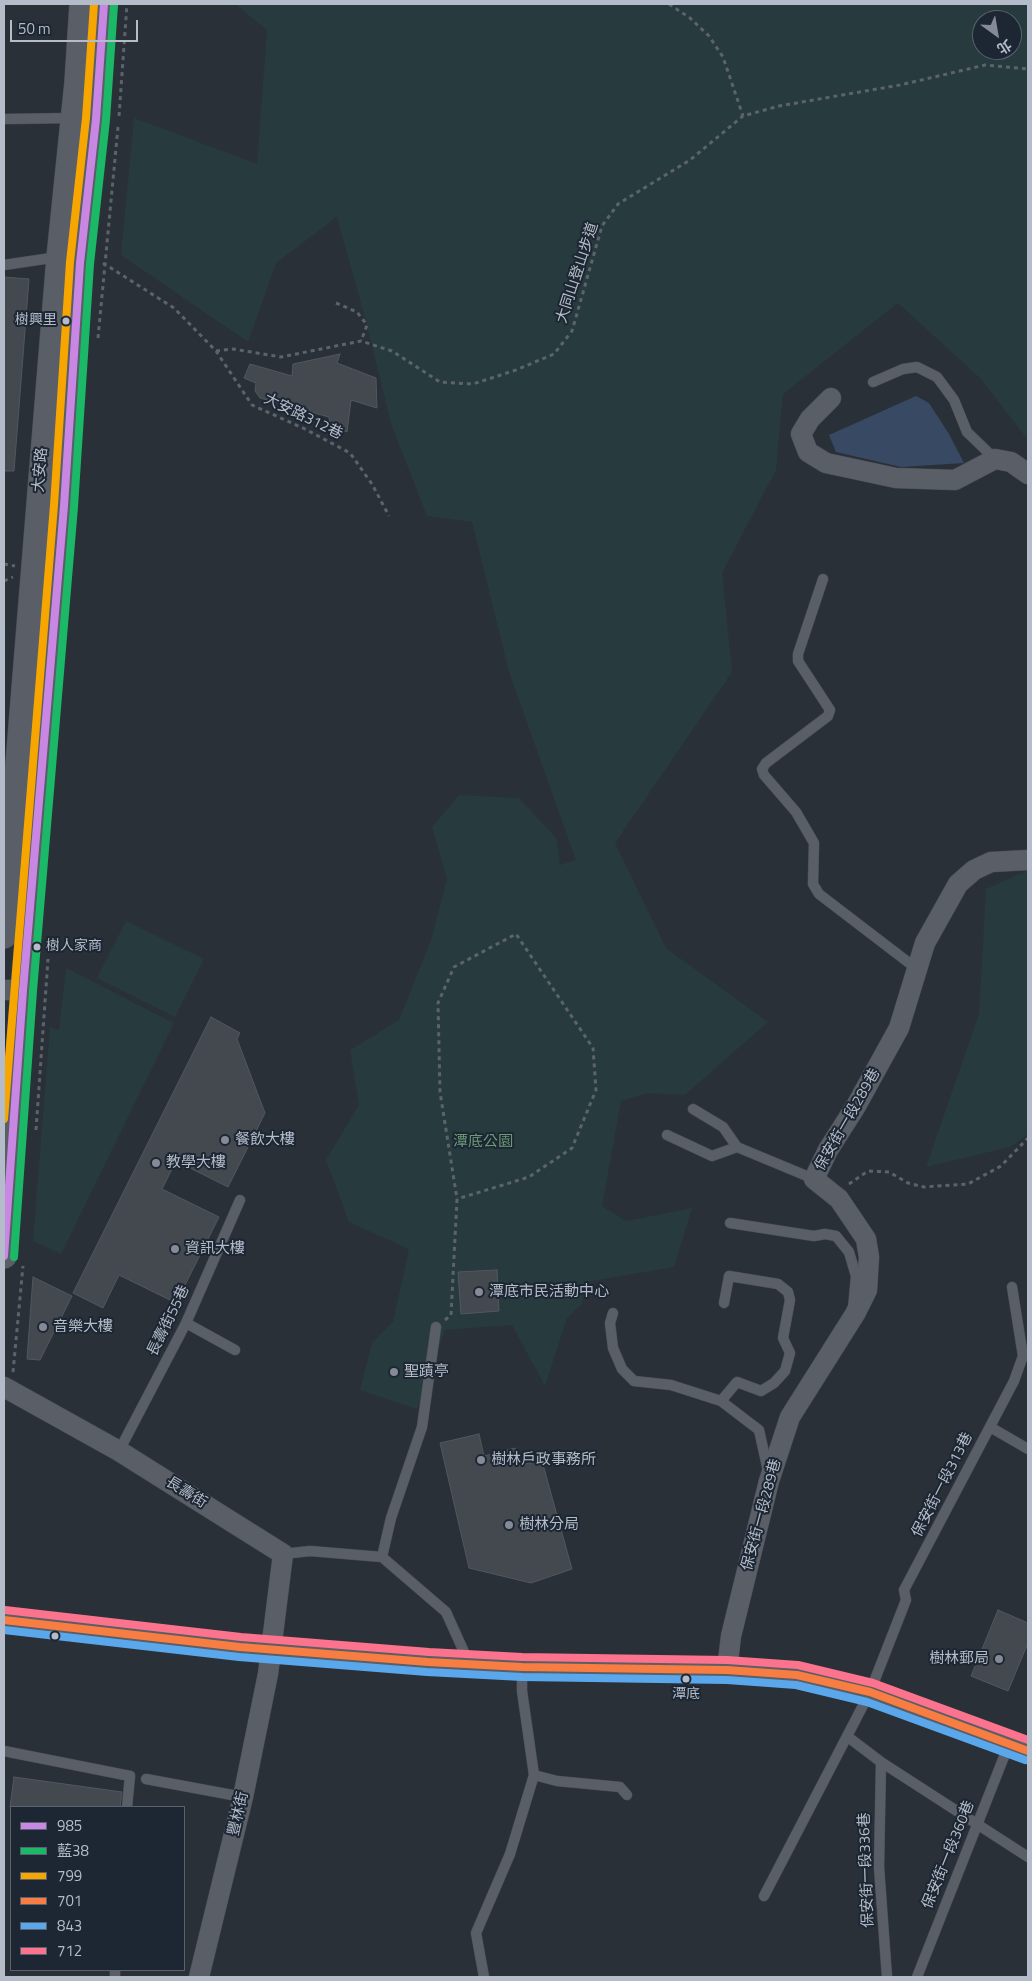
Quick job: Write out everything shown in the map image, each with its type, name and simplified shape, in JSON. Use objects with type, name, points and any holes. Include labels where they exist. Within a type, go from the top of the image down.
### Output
[{"type":"street","name":"大安路","points":[[82,4],[84,119]]},
{"type":"street","name":"大安路","points":[[4,936],[84,119],[104,4]]},
{"type":"street","name":"大安路","points":[[4,1256],[14,990],[62,526],[69,260]]},
{"type":"street","points":[[831,398],[810,418],[801,434],[808,452],[826,463],[896,478],[955,480],[995,459],[1011,462],[1028,474]]},
{"type":"street","name":"保安街一段289巷","points":[[727,1670],[731,1636],[769,1482],[790,1417],[855,1314],[867,1290],[869,1257],[866,1239],[839,1199],[814,1179],[828,1150],[856,1106],[899,1028],[925,943],[958,884],[974,870],[990,862],[1028,860]]},
{"type":"street","name":"長壽街","points":[[4,1387],[119,1451],[283,1554]]},
{"type":"street","points":[[271,1649],[283,1554]]},
{"type":"street","points":[[4,1620],[271,1649],[469,1664],[522,1667],[727,1670],[797,1675],[870,1692],[1019,1748]]},
{"type":"street","name":"豐林街","points":[[200,1977],[243,1797],[271,1649]]},
{"type":"lane","points":[[4,119],[84,119]]},
{"type":"lane","points":[[4,265],[69,260]]},
{"type":"lane","points":[[873,382],[903,369],[917,367],[937,378],[954,400],[967,432],[995,459]]},
{"type":"lane","points":[[823,579],[798,654],[798,661],[830,710],[828,716],[766,763],[762,770],[764,775],[796,812],[814,843],[813,884],[819,894],[917,969]]},
{"type":"lane","points":[[693,1108],[723,1127],[737,1147],[814,1179]]},
{"type":"lane","points":[[667,1135],[712,1156],[737,1147]]},
{"type":"lane","name":"長壽街55巷","points":[[119,1451],[186,1324],[240,1200]]},
{"type":"lane","points":[[730,1223],[814,1236],[825,1234],[836,1236],[850,1252],[856,1276],[852,1305],[855,1314]]},
{"type":"lane","points":[[721,1401],[737,1382],[761,1391],[774,1383],[785,1371],[790,1353],[783,1338],[790,1300],[788,1292],[778,1284],[729,1276],[724,1303]]},
{"type":"lane","name":"保安街一段313巷","points":[[870,1692],[906,1600],[904,1590],[1014,1381],[1023,1356],[1012,1287]]},
{"type":"lane","points":[[613,1313],[610,1323],[613,1348],[622,1369],[634,1381],[671,1385],[721,1401],[759,1430],[764,1446],[769,1482]]},
{"type":"lane","points":[[186,1324],[236,1350]]},
{"type":"lane","points":[[382,1557],[391,1518],[422,1427],[436,1327]]},
{"type":"lane","points":[[990,1427],[1028,1449]]},
{"type":"lane","points":[[283,1554],[310,1550],[382,1557],[446,1612],[469,1664]]},
{"type":"lane","points":[[484,1977],[476,1933],[510,1854],[534,1775],[522,1691],[522,1667]]},
{"type":"lane","points":[[764,1896],[870,1692]]},
{"type":"lane","points":[[848,1737],[881,1762],[1028,1857]]},
{"type":"lane","name":"保安街一段360巷","points":[[917,1977],[978,1824],[1019,1748]]},
{"type":"lane","points":[[4,1751],[130,1776],[127,1806]]},
{"type":"lane","name":"保安街一段336巷","points":[[881,1762],[879,1867],[887,1977]]},
{"type":"lane","points":[[534,1775],[557,1781],[620,1787],[628,1795]]},
{"type":"lane","points":[[146,1779],[243,1797]]},
{"type":"path","points":[[668,4],[690,18],[709,36],[723,57],[743,116]]},
{"type":"path","name":"大同山登山步道","points":[[216,351],[233,350],[281,357],[361,341],[392,351],[440,382],[473,384],[516,370],[554,354],[572,331],[602,226],[618,204],[690,160],[743,116],[779,106],[900,85],[985,65],[1028,69]]},
{"type":"path","name":"大安路312巷","points":[[69,260],[104,263],[174,308],[216,351],[252,405],[305,429],[350,453],[372,484],[389,516]]},
{"type":"path","points":[[336,303],[357,312],[367,325],[361,341]]},
{"type":"path","points":[[436,1327],[451,1315],[457,1199],[440,1092],[438,1003],[454,966],[516,934],[593,1048],[596,1090],[572,1148],[529,1177],[457,1199]]},
{"type":"path","points":[[839,1199],[851,1182],[868,1171],[889,1172],[908,1183],[924,1187],[968,1184],[1001,1166],[1028,1138]]},
{"type":"green space","name":"潭底公園","points":[[235,4],[1028,4],[1028,440],[981,379],[898,303],[783,394],[776,470],[722,573],[732,672],[615,843],[666,948],[768,1022],[685,1095],[647,1093],[621,1101],[602,1206],[626,1221],[692,1208],[674,1267],[586,1282],[582,1304],[567,1318],[545,1386],[512,1325],[445,1330],[417,1409],[360,1390],[372,1343],[393,1322],[409,1249],[349,1222],[326,1160],[359,1105],[350,1050],[399,1020],[431,940],[447,879],[432,827],[459,795],[519,798],[557,839],[560,865],[576,860],[509,672],[472,522],[427,516],[391,424],[367,325],[337,217],[276,263],[248,342],[121,255],[134,118],[257,164],[267,30]]},
{"type":"green space","points":[[1028,870],[1028,1134],[1010,1147],[926,1167],[979,1014],[986,889]]},
{"type":"green space","points":[[126,921],[204,959],[175,1017],[97,978]]},
{"type":"green space","points":[[66,968],[174,1023],[61,1254],[33,1241],[50,1027],[59,1030]]},
{"type":"water","points":[[916,396],[929,403],[949,434],[964,463],[901,467],[836,452],[829,435]]},
{"type":"building","points":[[4,277],[29,279],[14,471],[4,471]]},
{"type":"building","points":[[340,354],[337,363],[376,378],[377,408],[351,400],[347,432],[330,426],[329,417],[260,398],[255,391],[256,383],[244,378],[250,364],[292,376],[293,364]]},
{"type":"building","points":[[211,1017],[240,1033],[237,1039],[265,1113],[228,1187],[176,1161],[162,1189],[219,1217],[176,1303],[119,1275],[103,1308],[73,1293]]},
{"type":"building","name":"潭底市民活動中心","points":[[497,1270],[499,1311],[461,1314],[458,1272]]},
{"type":"building","name":"音樂大樓","points":[[33,1277],[72,1296],[40,1360],[27,1359]]},
{"type":"building","name":"樹林分局","points":[[479,1434],[484,1456],[515,1448],[519,1465],[542,1461],[572,1569],[531,1583],[469,1568],[440,1443]]},
{"type":"building","name":"樹林郵局","points":[[998,1610],[1028,1623],[1028,1643],[1008,1691],[971,1676]]},
{"type":"building","points":[[14,1777],[122,1792],[120,1806],[10,1806]]},
{"type":"transit line","name":"799","points":[[4,1119],[54,505],[70,262],[86,118],[94,4]]},
{"type":"transit line","name":"985","points":[[4,1256],[23,990],[64,506],[80,263],[96,119],[104,4]]},
{"type":"transit line","name":"藍38","points":[[14,1257],[33,991],[74,507],[90,264],[106,120],[114,5]]},
{"type":"transit line","name":"712","points":[[5,1610],[241,1637],[429,1652],[522,1657],[727,1660],[798,1665],[873,1683],[1028,1740]]},
{"type":"transit line","name":"701","points":[[4,1620],[240,1647],[428,1662],[522,1667],[727,1670],[797,1675],[870,1692],[1028,1751]]},
{"type":"transit line","name":"843","points":[[4,1630],[239,1657],[427,1672],[522,1677],[727,1680],[796,1685],[867,1702],[1025,1760]]},
{"type":"place","name":"樹興里","points":[[66,321]]},
{"type":"place","name":"樹人家商","points":[[37,947]]},
{"type":"place","name":"餐飲大樓","points":[[225,1140]]},
{"type":"place","name":"教學大樓","points":[[156,1163]]},
{"type":"place","name":"資訊大樓","points":[[175,1249]]},
{"type":"place","name":"潭底市民活動中心","points":[[479,1292]]},
{"type":"place","name":"音樂大樓","points":[[43,1327]]},
{"type":"place","name":"聖蹟亭","points":[[394,1372]]},
{"type":"place","name":"樹林戶政事務所","points":[[481,1460]]},
{"type":"place","name":"樹林分局","points":[[509,1525]]},
{"type":"place","name":"樹林郵局","points":[[999,1659]]},
{"type":"place","name":"潭底","points":[[686,1679]]}]
